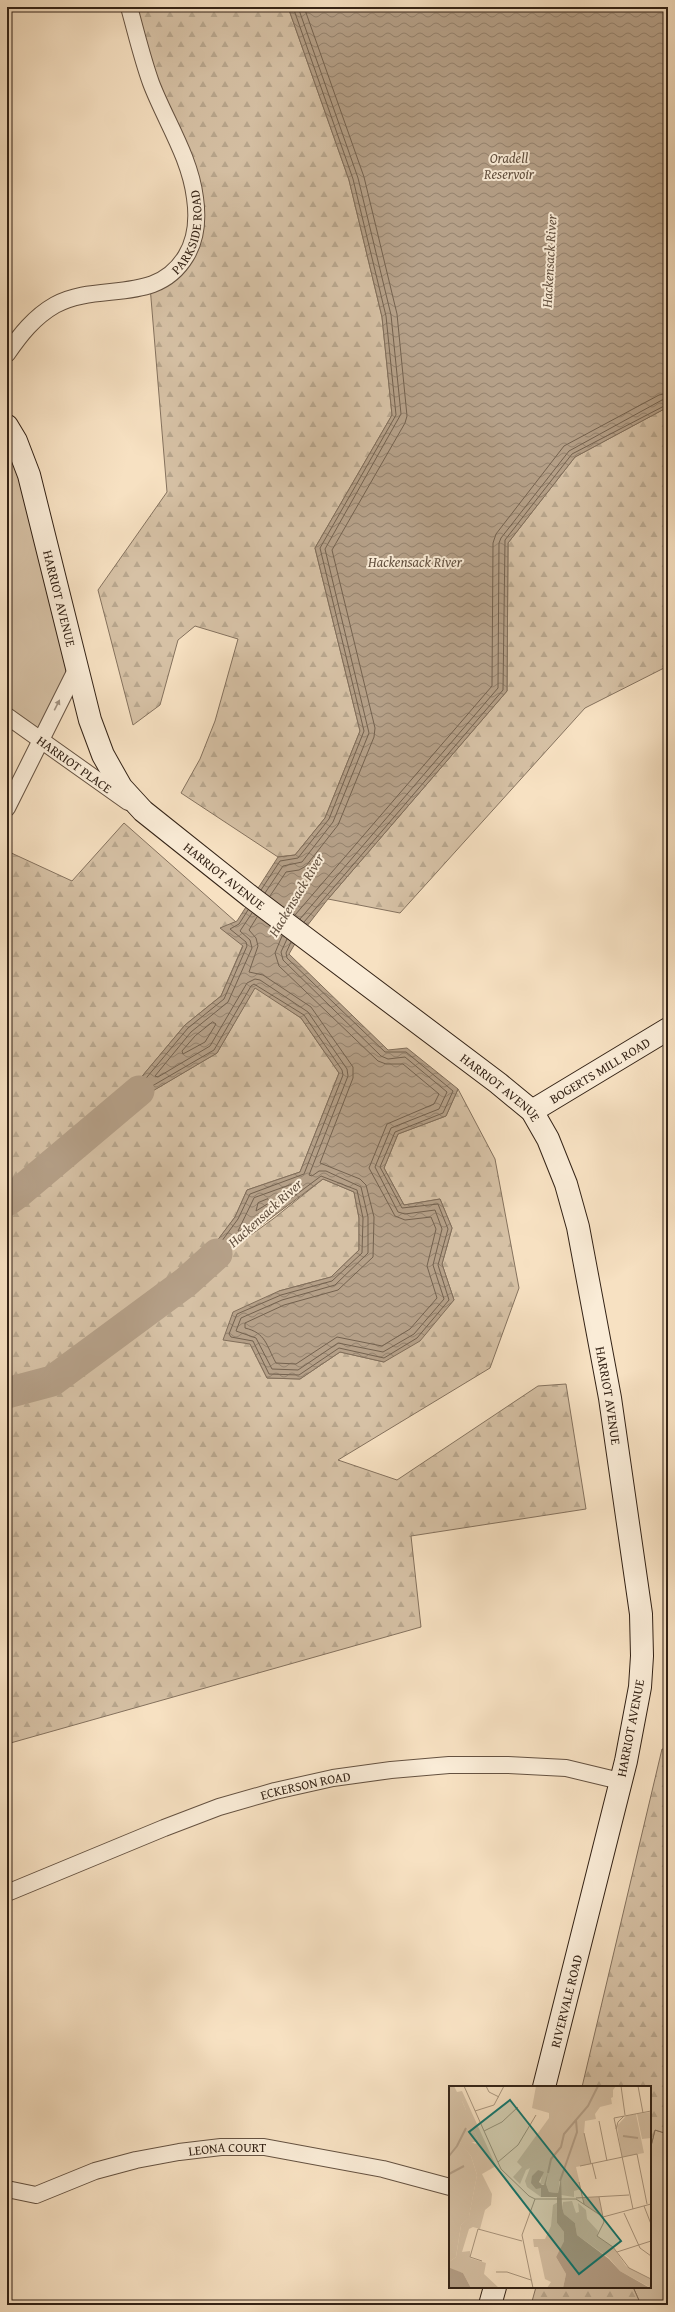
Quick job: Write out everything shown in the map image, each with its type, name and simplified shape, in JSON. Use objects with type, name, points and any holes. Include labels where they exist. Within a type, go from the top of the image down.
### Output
[{"type":"street","name":"PARKSIDE ROAD","points":[[7,354],[18,337],[36,318],[56,305],[78,297],[150,286],[169,277],[180,265],[196,236],[195,197],[188,168],[151,83],[129,7]]},
{"type":"street","name":"HARRIOT AVENUE","points":[[7,426],[16,441],[29,475],[78,666],[90,720],[103,755],[121,787],[143,812],[252,897],[306,936],[498,1083],[532,1111],[548,1139],[566,1184],[578,1228],[610,1398],[638,1590],[642,1656],[640,1687],[620,1781],[587,1915]]},
{"type":"street","points":[[7,808],[39,740],[78,666]]},
{"type":"street","name":"HARRIOT PLACE","points":[[7,716],[143,812]]},
{"type":"street","name":"BOGERTS MILL ROAD","points":[[532,1111],[668,1029]]},
{"type":"street","name":"ECKERSON ROAD","points":[[7,1893],[164,1828],[219,1807],[275,1791],[333,1778],[405,1768],[449,1765],[508,1765],[566,1768],[620,1781]]},
{"type":"street","name":"RIVERVALE ROAD","points":[[544,2086],[587,1915]]},
{"type":"street","name":"LEONA COURT","points":[[7,2190],[36,2195],[95,2171],[136,2160],[179,2152],[221,2147],[257,2147],[315,2155],[361,2164],[449,2187]]},
{"type":"street","points":[[490,2305],[495,2288]]},
{"type":"green space","points":[[129,7],[288,7],[349,180],[382,317],[392,415],[315,548],[360,731],[325,818],[295,855],[278,857],[181,793],[200,759],[215,721],[238,639],[195,626],[178,640],[160,705],[133,725],[98,590],[167,492],[150,286],[169,277],[197,221]]},
{"type":"green space","points":[[668,407],[668,666],[585,708],[400,913],[328,899],[507,691],[508,543],[575,457]]},
{"type":"green space","points":[[7,426],[78,666],[39,740],[7,716]]},
{"type":"green space","points":[[124,823],[236,922],[221,928],[243,945],[221,996],[185,1025],[108,1117],[217,1053],[255,987],[301,1018],[339,1073],[300,1172],[247,1190],[235,1217],[187,1281],[273,1219],[323,1179],[354,1192],[359,1218],[359,1250],[331,1277],[279,1291],[250,1344],[267,1378],[300,1379],[340,1352],[384,1362],[454,1300],[442,1264],[452,1228],[440,1199],[404,1205],[384,1168],[398,1134],[446,1116],[458,1089],[495,1159],[519,1288],[490,1368],[338,1460],[397,1480],[538,1386],[566,1384],[586,1509],[411,1536],[421,1627],[7,1744],[7,851],[72,881]]},
{"type":"green space","points":[[662,1749],[668,1750],[668,2134],[655,2130],[651,2146],[651,2086],[582,2086]]},
{"type":"green space","points":[[655,2130],[668,2134],[668,2305],[641,2305],[633,2288],[651,2288],[651,2146]]},
{"type":"green space","points":[[536,2288],[633,2288],[641,2305],[531,2305]]},
{"type":"water","name":"Oradell Reservoir","points":[[288,7],[668,7],[668,407],[575,457],[508,543],[507,691],[328,899],[300,935],[289,954],[388,1050],[407,1048],[458,1089],[446,1116],[398,1134],[384,1168],[404,1205],[440,1199],[452,1228],[442,1264],[454,1300],[420,1341],[384,1362],[340,1352],[300,1379],[267,1378],[250,1344],[223,1340],[233,1312],[279,1291],[331,1277],[359,1250],[359,1218],[354,1192],[323,1179],[186,1282],[235,1217],[247,1190],[300,1172],[339,1073],[301,1018],[255,988],[217,1053],[107,1118],[185,1025],[221,996],[243,946],[220,928],[237,921],[278,857],[295,855],[325,818],[360,731],[315,548],[392,415],[382,317],[349,180]]},
{"type":"waterway","points":[[7,1201],[139,1091]]},
{"type":"waterway","name":"Hackensack River","points":[[7,1393],[52,1381],[186,1282],[217,1254]]}]
